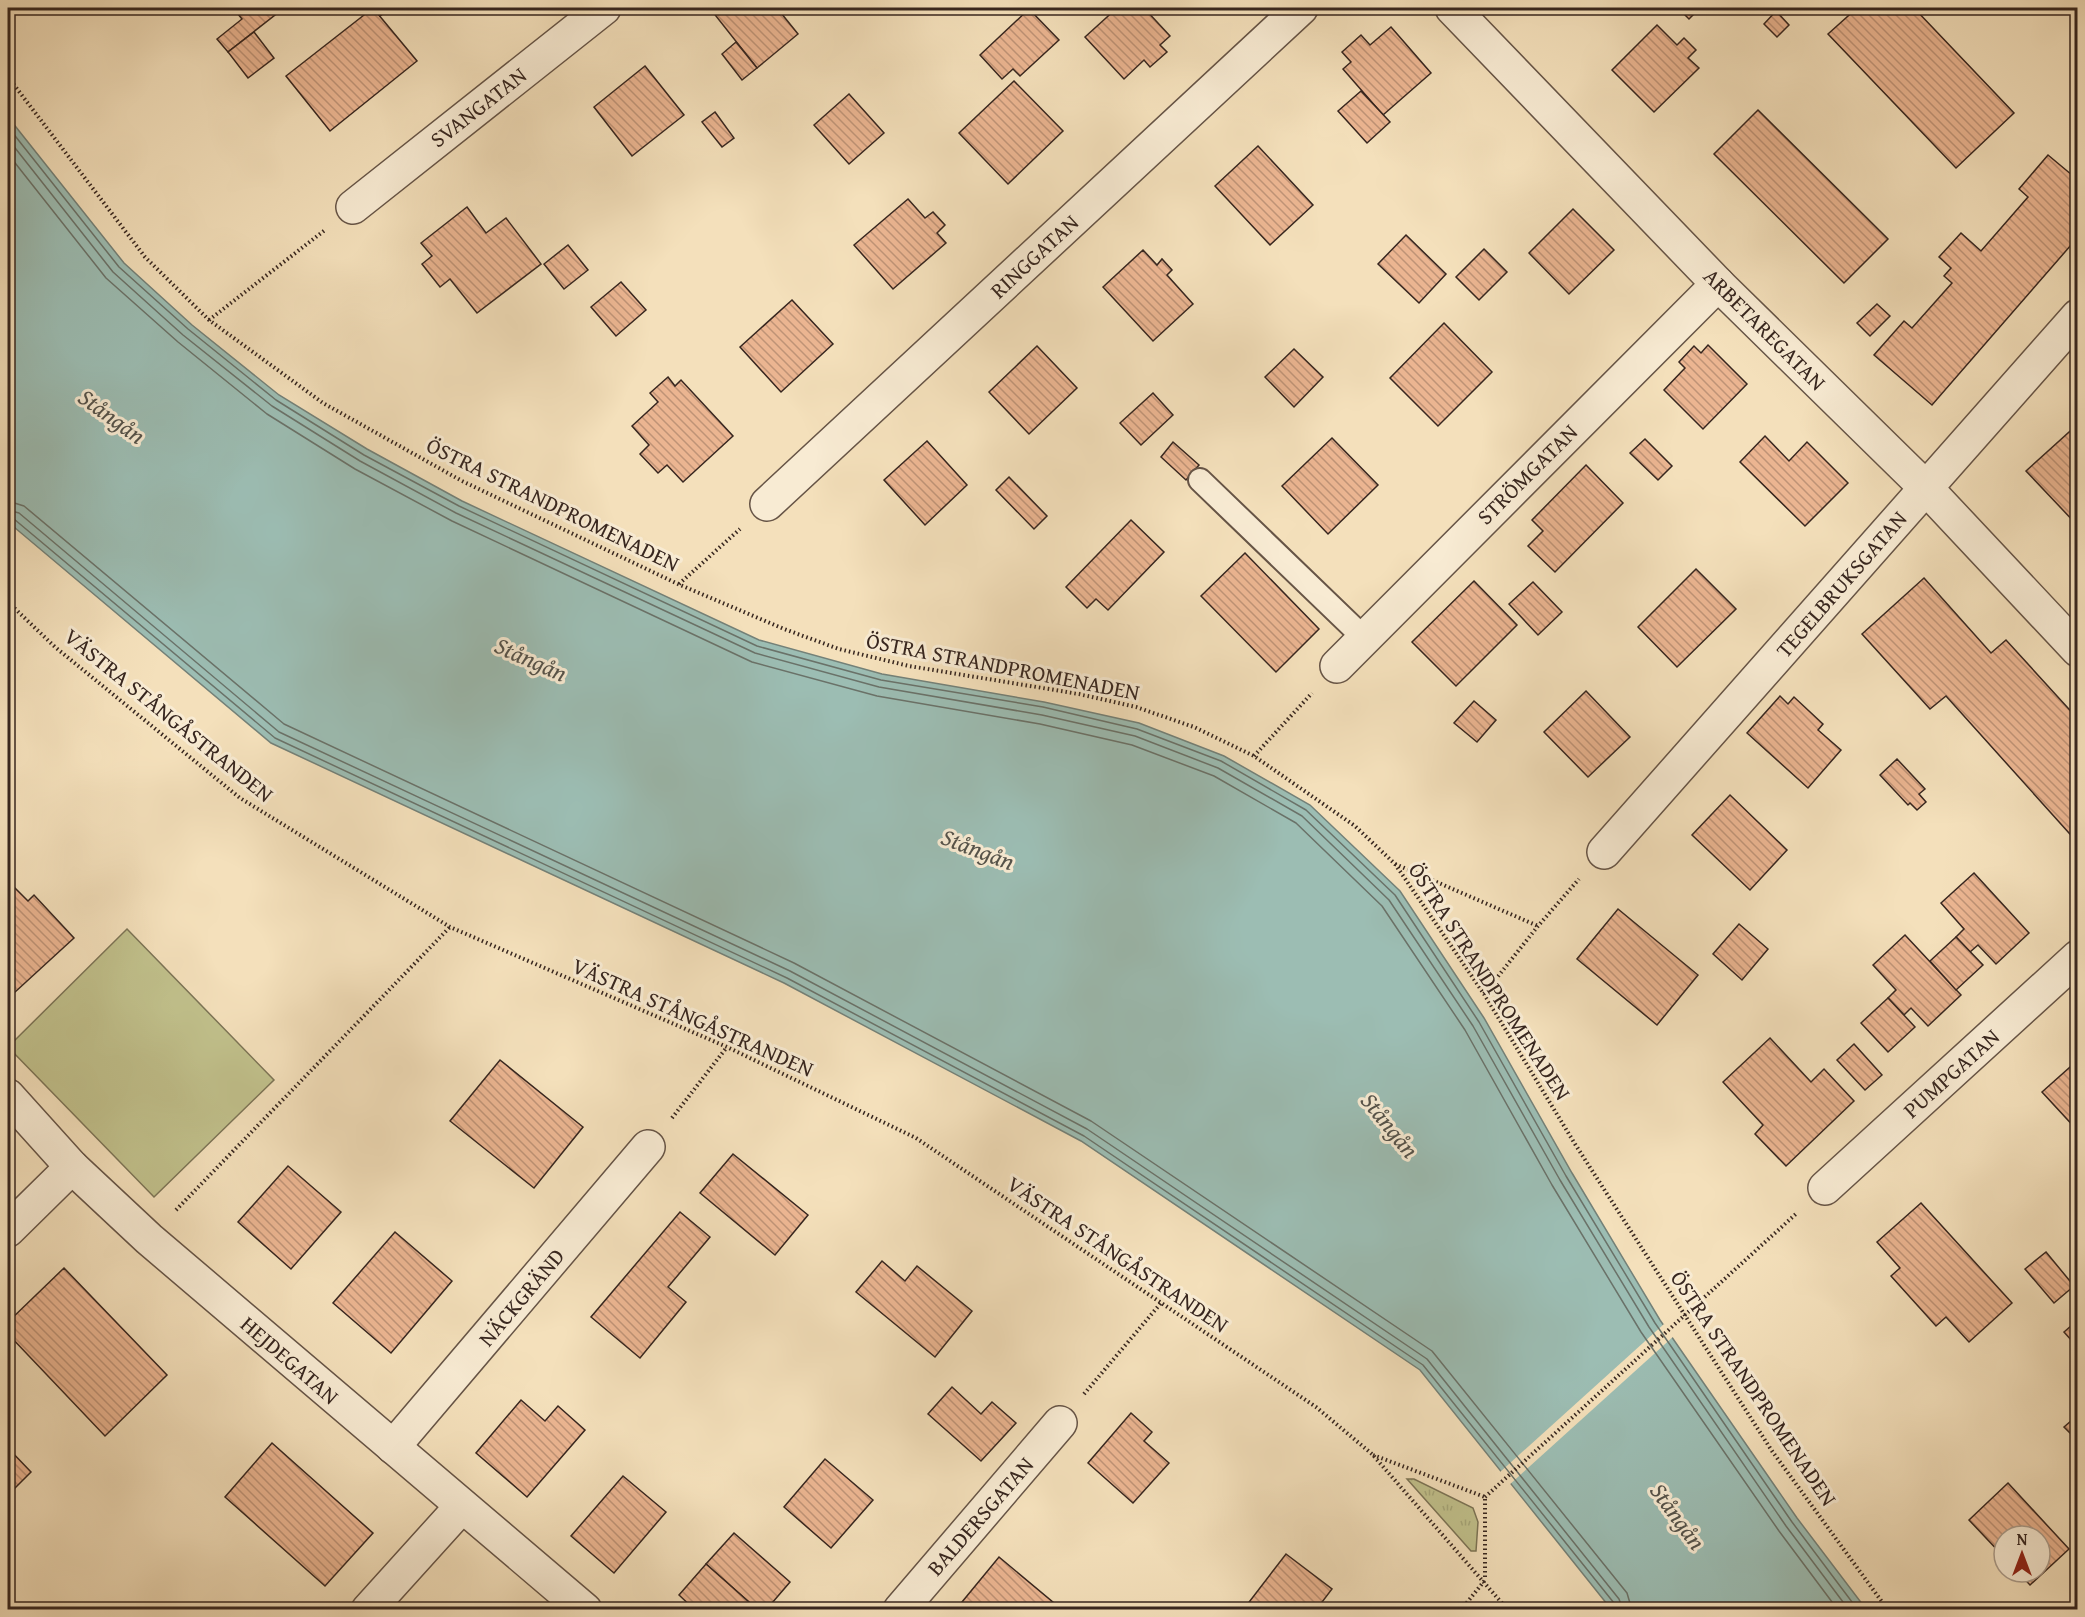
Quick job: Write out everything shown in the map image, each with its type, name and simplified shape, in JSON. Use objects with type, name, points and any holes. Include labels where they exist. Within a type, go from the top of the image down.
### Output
[{"type":"street","name":"SVANGATAN","points":[[353,207],[604,8]]},
{"type":"street","name":"RINGGATAN","points":[[767,504],[1301,8]]},
{"type":"street","name":"ARBETAREGATAN","points":[[1452,8],[1718,284],[1926,488],[2078,650]]},
{"type":"street","name":"STRÖMGATAN","points":[[1337,666],[1363,637],[1718,284]]},
{"type":"street","name":"TEGELBRUKSGATAN","points":[[1604,852],[2078,316]]},
{"type":"street","name":"PUMPGATAN","points":[[1824,1188],[2078,957]]},
{"type":"street","name":"HEJDEGATAN","points":[[8,1096],[72,1167],[149,1239],[585,1610]]},
{"type":"street","name":"NÄCKGRÄND","points":[[393,1447],[648,1147]]},
{"type":"street","points":[[8,1230],[72,1167]]},
{"type":"street","name":"BALDERSGATAN","points":[[900,1610],[1060,1423]]},
{"type":"street","points":[[368,1610],[462,1506]]},
{"type":"lane","points":[[1200,480],[1363,637]]},
{"type":"path","name":"ÖSTRA STRANDPROMENADEN","points":[[8,77],[145,257],[209,320],[323,403],[462,481],[678,584],[784,630],[839,649],[909,666],[1078,694],[1136,707],[1194,728],[1254,756],[1355,826],[1395,864],[1484,994],[1685,1317],[1772,1451],[1888,1610]]},
{"type":"path","points":[[209,320],[318,236]]},
{"type":"path","points":[[678,584],[767,504]]},
{"type":"path","name":"VÄSTRA STÅNGÅSTRANDEN","points":[[8,603],[56,647],[240,798],[450,927],[727,1047],[916,1138],[1316,1407],[1372,1454],[1485,1580],[1508,1610]]},
{"type":"path","points":[[1254,756],[1337,666]]},
{"type":"path","points":[[1484,994],[1538,926],[1604,852]]},
{"type":"path","points":[[1395,864],[1538,926]]},
{"type":"path","points":[[149,1239],[450,927]]},
{"type":"path","points":[[648,1147],[727,1047]]},
{"type":"path","points":[[1461,1610],[1485,1580],[1485,1497],[1824,1188]]},
{"type":"path","points":[[1060,1423],[1161,1303]]},
{"type":"path","name":"VÄSTRA STÅNGÅSTRANDEN","points":[[1372,1454],[1485,1497]]},
{"type":"green space","points":[[127,929],[274,1080],[154,1197],[8,1047]]},
{"type":"green space","points":[[1407,1479],[1414,1479],[1473,1508],[1478,1522],[1476,1551],[1471,1551]]},
{"type":"water","name":"Stångån","points":[[8,117],[124,263],[192,325],[279,395],[367,449],[462,501],[759,640],[882,674],[1044,702],[1139,723],[1224,756],[1310,805],[1400,891],[1484,1018],[1572,1173],[1660,1320],[1797,1518],[1866,1609],[1611,1609],[1420,1370],[1081,1141],[784,983],[271,743],[8,522]]},
{"type":"pier","points":[[1664,1324],[1675,1335],[1508,1486],[1499,1473]]},
{"type":"building","points":[[233,8],[284,8],[228,52],[217,39],[242,19]]},
{"type":"building","points":[[373,8],[417,61],[330,131],[286,76]]},
{"type":"building","points":[[373,8],[391,8],[380,16]]},
{"type":"building","points":[[717,8],[777,8],[798,34],[757,68],[712,11]]},
{"type":"building","points":[[1117,8],[1144,8],[1170,36],[1160,45],[1167,52],[1150,67],[1144,60],[1124,79],[1085,37]]},
{"type":"building","points":[[1678,8],[1700,8],[1689,19]]},
{"type":"building","points":[[1857,8],[1914,8],[2014,113],[1956,168],[1828,34]]},
{"type":"building","points":[[1029,9],[1059,40],[1020,76],[1013,69],[1002,79],[980,55]]},
{"type":"building","points":[[1776,11],[1789,25],[1777,37],[1764,24]]},
{"type":"building","points":[[1657,25],[1677,45],[1684,38],[1696,50],[1688,58],[1699,68],[1654,112],[1612,70]]},
{"type":"building","points":[[1391,27],[1431,73],[1383,115],[1343,69],[1351,62],[1342,52],[1361,35],[1370,45]]},
{"type":"building","points":[[254,32],[274,58],[248,78],[228,52]]},
{"type":"building","points":[[736,42],[757,68],[742,80],[722,54]]},
{"type":"building","points":[[645,66],[684,115],[632,156],[594,107]]},
{"type":"building","points":[[1014,81],[1063,131],[1008,184],[959,133]]},
{"type":"building","points":[[1361,91],[1390,122],[1367,143],[1338,111]]},
{"type":"building","points":[[849,94],[884,133],[849,164],[814,125]]},
{"type":"building","points":[[1758,110],[1888,239],[1844,283],[1714,154]]},
{"type":"building","points":[[715,112],[734,138],[722,147],[702,122]]},
{"type":"building","points":[[1258,146],[1313,205],[1270,245],[1215,186]]},
{"type":"building","points":[[2048,155],[2078,180],[2078,237],[1932,405],[1874,355],[1904,321],[1912,328],[1952,283],[1944,276],[1951,268],[1939,257],[1961,233],[1981,251],[2028,197],[2019,189]]},
{"type":"building","points":[[908,199],[925,218],[933,212],[945,225],[937,233],[946,243],[893,289],[854,245]]},
{"type":"building","points":[[467,207],[486,233],[506,218],[541,264],[477,313],[450,279],[440,287],[422,264],[432,256],[421,243]]},
{"type":"building","points":[[1573,209],[1614,250],[1569,294],[1529,253]]},
{"type":"building","points":[[1406,235],[1446,274],[1419,303],[1378,264]]},
{"type":"building","points":[[568,245],[588,270],[564,289],[544,264]]},
{"type":"building","points":[[1484,249],[1507,272],[1479,300],[1456,277]]},
{"type":"building","points":[[1143,250],[1157,265],[1162,259],[1172,270],[1167,275],[1193,304],[1153,341],[1103,287]]},
{"type":"building","points":[[621,282],[646,310],[616,336],[591,307]]},
{"type":"building","points":[[792,300],[833,344],[781,392],[740,347]]},
{"type":"building","points":[[1877,304],[1890,316],[1870,336],[1857,323]]},
{"type":"building","points":[[1444,323],[1492,372],[1438,426],[1390,378]]},
{"type":"building","points":[[1708,345],[1747,384],[1703,429],[1664,390],[1685,368],[1679,362],[1694,346],[1701,353]]},
{"type":"building","points":[[1037,346],[1077,388],[1029,434],[989,392]]},
{"type":"building","points":[[1294,349],[1323,377],[1294,407],[1265,377]]},
{"type":"building","points":[[668,377],[675,386],[681,380],[733,436],[683,482],[667,465],[658,473],[640,454],[649,445],[632,426],[658,402],[650,393]]},
{"type":"building","points":[[1153,393],[1173,415],[1141,445],[1120,423]]},
{"type":"building","points":[[2078,424],[2078,526],[2026,471]]},
{"type":"building","points":[[1765,436],[1789,461],[1807,442],[1848,483],[1805,526],[1740,462]]},
{"type":"building","points":[[1332,438],[1378,485],[1328,534],[1282,486]]},
{"type":"building","points":[[1645,439],[1672,466],[1658,480],[1630,453]]},
{"type":"building","points":[[927,441],[967,485],[925,525],[884,480]]},
{"type":"building","points":[[1173,442],[1199,465],[1186,480],[1161,457]]},
{"type":"building","points":[[1586,465],[1623,503],[1555,572],[1528,546],[1543,531],[1532,520]]},
{"type":"building","points":[[1009,477],[1047,516],[1034,529],[996,490]]},
{"type":"building","points":[[1131,520],[1164,552],[1108,610],[1096,599],[1087,608],[1066,587]]},
{"type":"building","points":[[1245,553],[1319,629],[1276,672],[1201,596]]},
{"type":"building","points":[[1696,569],[1736,609],[1677,667],[1638,627]]},
{"type":"building","points":[[1924,578],[1991,653],[2006,640],[2078,719],[2078,843],[1946,696],[1930,709],[1862,634]]},
{"type":"building","points":[[1474,581],[1517,625],[1456,686],[1412,642]]},
{"type":"building","points":[[1533,582],[1562,612],[1538,635],[1509,604]]},
{"type":"building","points":[[1586,691],[1630,737],[1588,777],[1544,732]]},
{"type":"building","points":[[1780,696],[1788,704],[1794,697],[1823,724],[1818,730],[1841,750],[1808,788],[1747,733]]},
{"type":"building","points":[[1474,701],[1496,720],[1477,742],[1454,723]]},
{"type":"building","points":[[1897,759],[1925,789],[1919,794],[1926,802],[1917,810],[1910,803],[1908,805],[1880,775]]},
{"type":"building","points":[[1730,795],[1787,850],[1750,890],[1692,835]]},
{"type":"building","points":[[1974,873],[2029,933],[1996,964],[1978,945],[1970,952],[1956,937],[1964,929],[1941,903]]},
{"type":"building","points":[[9,882],[28,901],[34,895],[74,938],[14,993],[8,986]]},
{"type":"building","points":[[1618,909],[1698,975],[1657,1025],[1577,959]]},
{"type":"building","points":[[1739,924],[1768,949],[1742,980],[1713,954]]},
{"type":"building","points":[[1905,935],[1961,995],[1928,1026],[1911,1008],[1904,1015],[1888,998],[1896,990],[1873,965]]},
{"type":"building","points":[[1956,937],[1983,965],[1956,990],[1930,961]]},
{"type":"building","points":[[1888,998],[1915,1027],[1888,1052],[1861,1023]]},
{"type":"building","points":[[1770,1038],[1811,1082],[1824,1069],[1854,1101],[1786,1166],[1755,1134],[1763,1125],[1723,1082]]},
{"type":"building","points":[[1854,1044],[1882,1075],[1865,1090],[1837,1060]]},
{"type":"building","points":[[500,1060],[583,1127],[534,1188],[450,1121]]},
{"type":"building","points":[[2078,1060],[2078,1131],[2042,1092]]},
{"type":"building","points":[[733,1154],[808,1215],[775,1255],[700,1193]]},
{"type":"building","points":[[288,1166],[341,1212],[291,1269],[238,1222]]},
{"type":"building","points":[[1921,1203],[2012,1303],[1969,1342],[1946,1317],[1936,1326],[1891,1276],[1900,1268],[1877,1242]]},
{"type":"building","points":[[680,1212],[710,1237],[668,1287],[686,1302],[640,1358],[591,1317]]},
{"type":"building","points":[[395,1232],[452,1281],[391,1353],[333,1303]]},
{"type":"building","points":[[2046,1252],[2074,1286],[2054,1303],[2025,1269]]},
{"type":"building","points":[[882,1261],[905,1281],[917,1266],[972,1311],[935,1357],[856,1292]]},
{"type":"building","points":[[64,1268],[167,1375],[105,1436],[8,1334],[8,1322]]},
{"type":"building","points":[[2078,1320],[2078,1336],[2072,1341],[2064,1332]]},
{"type":"building","points":[[952,1387],[981,1414],[992,1402],[1016,1423],[981,1461],[928,1414]]},
{"type":"building","points":[[521,1400],[545,1421],[558,1406],[585,1430],[527,1497],[476,1453]]},
{"type":"building","points":[[1131,1413],[1152,1432],[1144,1441],[1169,1463],[1133,1503],[1088,1463]]},
{"type":"building","points":[[2078,1415],[2078,1441],[2064,1427]]},
{"type":"building","points":[[272,1443],[373,1533],[325,1586],[225,1497]]},
{"type":"building","points":[[8,1448],[31,1472],[8,1495]]},
{"type":"building","points":[[825,1459],[873,1500],[831,1548],[784,1507]]},
{"type":"building","points":[[623,1476],[666,1512],[614,1573],[571,1536]]},
{"type":"building","points":[[2008,1483],[2046,1524],[1992,1524],[1992,1544],[1969,1520]]},
{"type":"building","points":[[2052,1531],[2069,1549],[2052,1565]]},
{"type":"building","points":[[734,1533],[790,1582],[766,1610],[758,1610],[706,1564]]},
{"type":"building","points":[[1286,1554],[1332,1589],[1316,1610],[1243,1610]]},
{"type":"building","points":[[999,1557],[1060,1608],[1059,1610],[971,1610],[962,1602]]},
{"type":"building","points":[[706,1564],[758,1610],[695,1610],[679,1595]]}]
